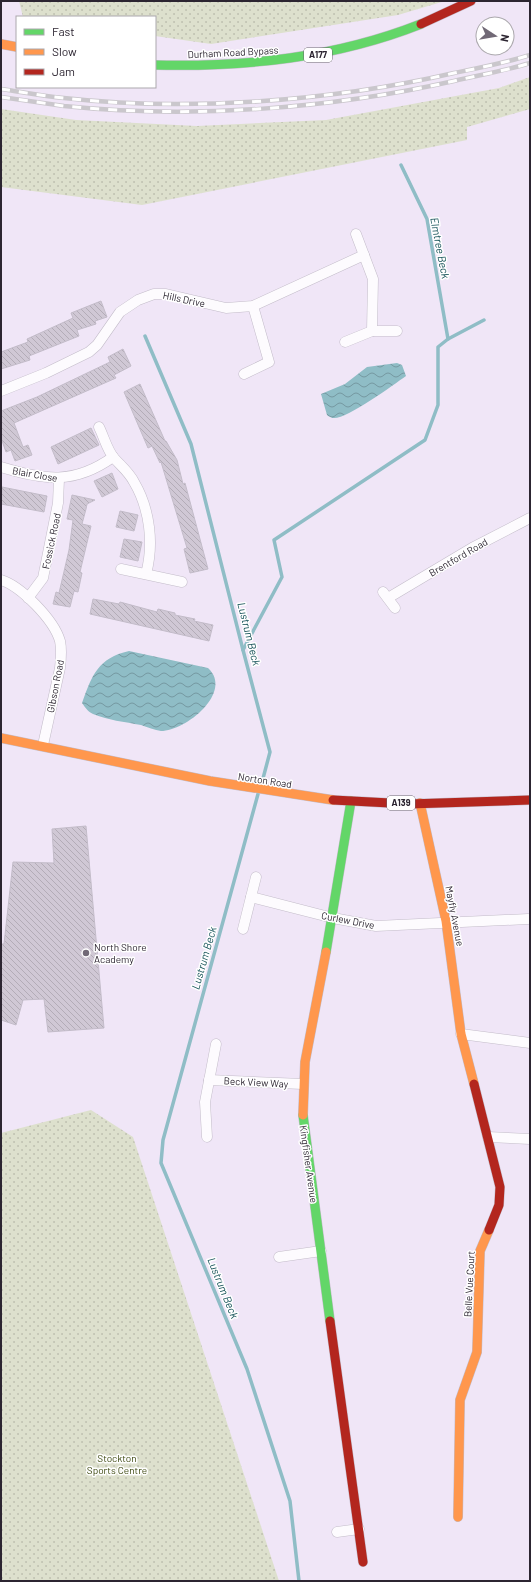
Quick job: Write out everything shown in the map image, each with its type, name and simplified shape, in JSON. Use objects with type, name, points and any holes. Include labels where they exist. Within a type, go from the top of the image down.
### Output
[{"type":"street","name":"Durham Road Bypass","points":[[156,65],[213,66],[254,64],[324,54],[362,44],[398,32],[471,1]]},
{"type":"street","points":[[1,44],[16,47]]},
{"type":"street","points":[[356,234],[373,280],[372,331]]},
{"type":"street","name":"Hills Drive","points":[[1,391],[46,373],[89,352],[97,345],[120,312],[128,305],[154,294],[166,294],[226,308],[253,306],[364,255]]},
{"type":"street","points":[[244,374],[269,362],[253,306]]},
{"type":"street","points":[[345,342],[372,331],[396,331]]},
{"type":"street","points":[[99,427],[113,457],[133,480],[142,500],[151,539],[150,561],[146,574]]},
{"type":"street","name":"Blair Close","points":[[1,467],[59,479],[86,472],[113,457]]},
{"type":"street","name":"Fossick Road","points":[[28,598],[43,578],[58,503],[59,479]]},
{"type":"street","name":"Brentford Road","points":[[395,608],[385,595],[530,518]]},
{"type":"street","points":[[121,569],[182,582]]},
{"type":"street","name":"Gibson Road","points":[[1,580],[12,585],[28,598],[53,625],[60,641],[60,668],[43,745]]},
{"type":"street","name":"Norton Road","points":[[1,738],[43,745],[254,790],[351,801],[420,803],[530,800]]},
{"type":"street","name":"Kingfisher Avenue","points":[[351,801],[333,918],[305,1062],[303,1084],[303,1125],[363,1562]]},
{"type":"street","name":"Mayfly Avenue","points":[[420,803],[446,921],[462,1034]]},
{"type":"street","points":[[243,929],[256,877]]},
{"type":"street","name":"Curlew Drive","points":[[251,897],[333,918],[376,926],[393,926],[446,921],[528,919]]},
{"type":"street","points":[[462,1034],[530,1043]]},
{"type":"street","name":"Belle Vue Court","points":[[458,1517],[460,1400],[477,1352],[480,1251],[482,1242],[495,1218],[500,1195],[498,1178],[462,1034]]},
{"type":"street","name":"Beck View Way","points":[[207,1137],[205,1102],[216,1044]]},
{"type":"street","name":"Beck View Way","points":[[209,1080],[303,1084]]},
{"type":"street","points":[[488,1137],[530,1139]]},
{"type":"street","points":[[279,1257],[321,1251]]},
{"type":"street","points":[[337,1532],[359,1529]]},
{"type":"green space","points":[[19,1],[445,1],[398,15],[211,44],[156,36],[156,16],[23,16]]},
{"type":"green space","points":[[530,77],[530,109],[467,127],[467,140],[142,205],[1,187],[1,109],[76,120],[197,126],[326,120],[499,88]]},
{"type":"green space","name":"Stockton Sports Centre","points":[[91,1110],[133,1137],[279,1581],[1,1581],[1,1133]]},
{"type":"water","points":[[397,363],[402,365],[406,376],[348,414],[333,418],[327,415],[321,394],[345,384],[367,367]]},
{"type":"water","points":[[129,651],[208,668],[214,678],[215,688],[211,698],[204,708],[183,725],[161,731],[141,725],[104,718],[91,713],[82,703],[93,676],[103,663],[110,658]]},
{"type":"building","points":[[101,301],[107,317],[95,321],[96,324],[77,330],[79,336],[29,356],[30,360],[1,369],[1,352],[28,342],[27,339],[73,318],[71,313]]},
{"type":"building","points":[[123,349],[131,366],[114,375],[116,378],[14,423],[23,447],[28,445],[32,455],[15,461],[11,450],[6,452],[1,438],[1,411],[37,397],[110,362],[108,357]]},
{"type":"building","points":[[140,384],[165,441],[177,460],[183,484],[185,483],[208,569],[190,573],[184,549],[187,548],[161,462],[160,463],[152,446],[148,448],[124,392]]},
{"type":"building","points":[[91,428],[99,445],[58,464],[51,447]]},
{"type":"building","points":[[112,473],[118,489],[102,497],[94,481]]},
{"type":"building","points":[[2,487],[47,496],[44,512],[1,504]]},
{"type":"building","points":[[72,495],[95,500],[87,504],[82,524],[91,526],[80,572],[82,573],[78,592],[74,591],[70,607],[53,604],[56,592],[59,593],[69,550],[73,520],[67,519]]},
{"type":"building","points":[[120,511],[138,515],[134,531],[116,527]]},
{"type":"building","points":[[124,539],[142,542],[138,561],[120,557]]},
{"type":"building","points":[[93,599],[119,604],[120,602],[157,612],[158,609],[175,613],[175,615],[195,619],[194,621],[213,625],[209,641],[90,614]]},
{"type":"building","points":[[86,826],[104,1028],[48,1032],[44,999],[23,1000],[16,1025],[1,1020],[1,944],[4,944],[13,862],[54,863],[52,829]]},
{"type":"waterway","name":"Elmtree Beck","points":[[401,165],[427,219],[448,339]]},
{"type":"waterway","points":[[243,650],[282,577],[274,540],[425,440],[438,405],[438,347],[448,339],[484,320]]},
{"type":"waterway","name":"Lustrum Beck","points":[[145,336],[191,444],[270,752],[261,786]]},
{"type":"waterway","name":"Lustrum Beck","points":[[258,794],[163,1140],[161,1163],[247,1369],[290,1501],[299,1581]]},
{"type":"railway","points":[[1,89],[56,97],[111,102],[210,104],[260,101],[310,97],[407,83],[492,65],[530,55]]},
{"type":"railway","points":[[1,97],[64,106],[112,110],[161,112],[260,109],[309,105],[407,91],[502,71],[530,63]]},
{"type":"traffic: fast","points":[[156,65],[223,64],[290,58],[356,45],[389,36],[421,24]]},
{"type":"traffic: fast","points":[[326,952],[351,801]]},
{"type":"traffic: fast","points":[[303,1115],[330,1321]]},
{"type":"traffic: slow","points":[[1,44],[16,47]]},
{"type":"traffic: slow","points":[[1,738],[210,781],[333,800]]},
{"type":"traffic: slow","points":[[420,803],[446,921],[461,1034],[474,1084]]},
{"type":"traffic: slow","points":[[303,1115],[305,1062],[326,952]]},
{"type":"traffic: slow","points":[[458,1517],[460,1400],[477,1352],[480,1251],[489,1230]]},
{"type":"traffic: jam","points":[[421,24],[471,1]]},
{"type":"traffic: jam","points":[[333,800],[409,804],[530,800]]},
{"type":"traffic: jam","points":[[474,1084],[500,1187],[499,1205],[489,1230]]},
{"type":"traffic: jam","points":[[330,1321],[363,1562]]},
{"type":"place","name":"North Shore Academy","points":[[86,953]]}]
